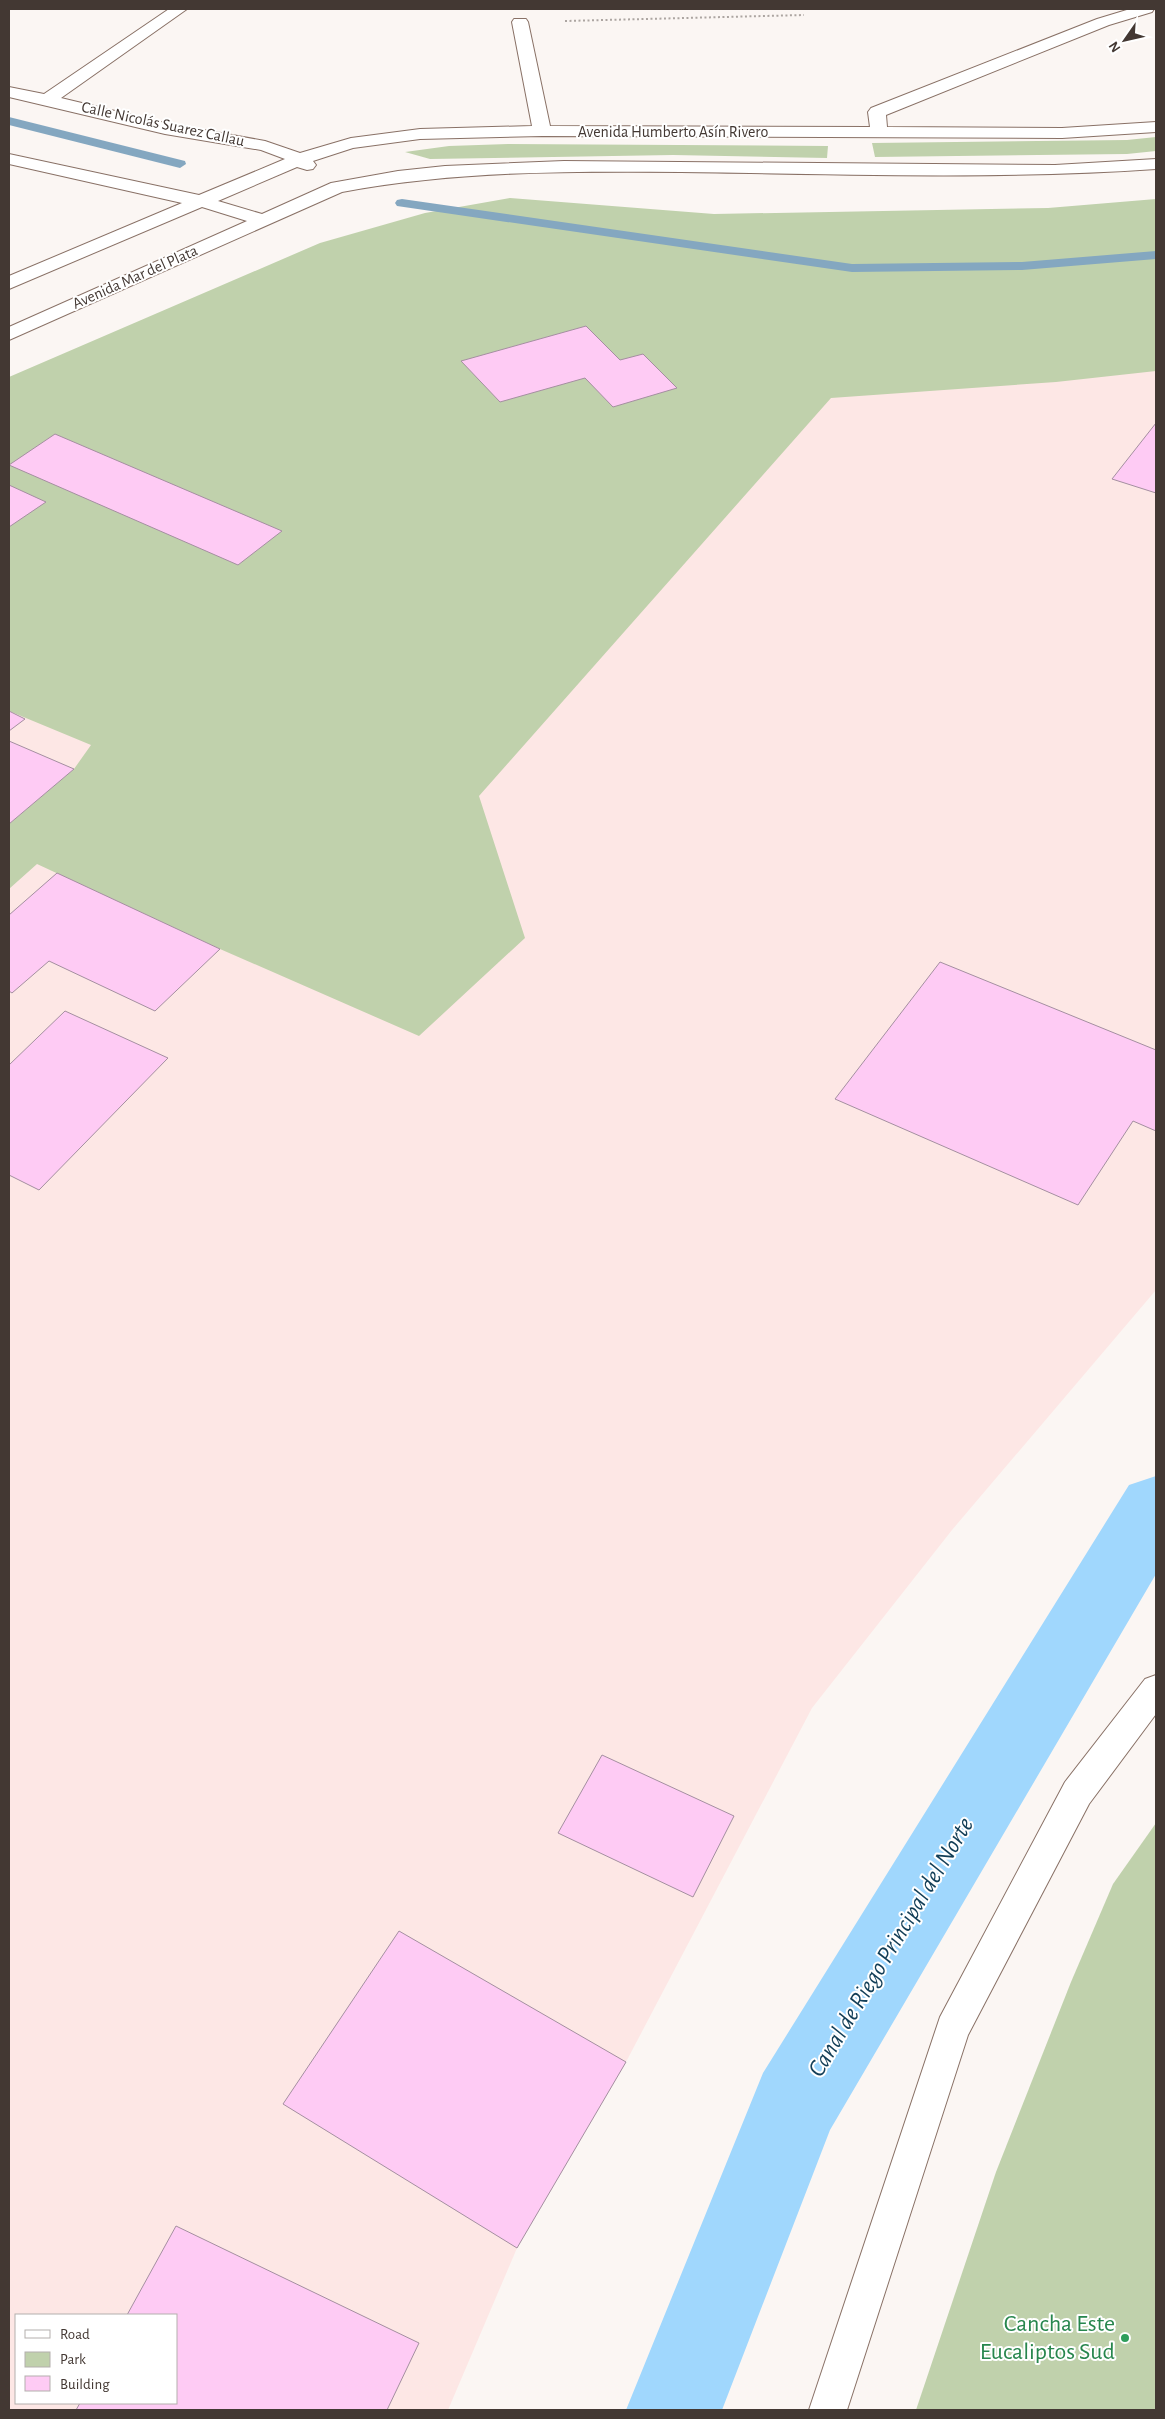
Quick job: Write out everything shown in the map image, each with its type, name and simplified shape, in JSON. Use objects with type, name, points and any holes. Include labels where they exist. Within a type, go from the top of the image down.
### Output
[{"type":"street","points":[[48,99],[179,9]]},
{"type":"street","points":[[879,133],[877,112],[1103,22],[1146,9]]},
{"type":"street","points":[[520,22],[542,131]]},
{"type":"street","name":"Calle Nicolás Suarez Callau","points":[[9,92],[48,99],[186,133],[266,146],[300,159],[337,187]]},
{"type":"street","name":"Avenida Humberto Asín Rivero","points":[[200,201],[300,159],[351,143],[420,134],[542,131],[1062,133],[1156,126]]},
{"type":"street","points":[[842,133],[851,167]]},
{"type":"street","points":[[9,159],[200,201],[260,219]]},
{"type":"street","name":"Avenida Humberto Asín Rivero","points":[[260,219],[337,187],[445,171],[564,166],[1056,170],[1156,164]]},
{"type":"street","points":[[9,283],[200,201]]},
{"type":"street","name":"Avenida Mar del Plata","points":[[9,334],[260,219]]},
{"type":"street","points":[[828,2410],[952,2029],[1077,1794],[1156,1690]]},
{"type":"path","points":[[520,22],[804,15]]},
{"type":"shaded area","points":[[1156,340],[1156,1290],[952,1530],[812,1708],[626,2062],[517,2248],[448,2410],[9,2410],[9,377]]},
{"type":"green space","points":[[1156,137],[1156,151],[1127,154],[875,157],[872,143],[1127,140]]},
{"type":"green space","points":[[508,144],[828,146],[827,158],[673,155],[430,159],[405,152],[449,146]]},
{"type":"green space","points":[[510,198],[714,214],[1048,208],[1156,199],[1156,371],[1056,382],[831,398],[479,796],[525,938],[419,1036],[220,949],[37,864],[9,889],[9,824],[74,769],[91,745],[9,711],[9,377],[320,243],[425,213]]},
{"type":"green space","points":[[1156,1823],[1156,2410],[916,2410],[996,2172],[1071,1982],[1113,1884]]},
{"type":"building","points":[[586,326],[620,360],[643,354],[677,388],[613,407],[585,378],[500,402],[461,361]]},
{"type":"building","points":[[1156,423],[1156,493],[1112,479]]},
{"type":"building","points":[[55,434],[282,531],[238,565],[9,465]]},
{"type":"building","points":[[9,485],[46,502],[9,527]]},
{"type":"building","points":[[9,711],[25,719],[9,731]]},
{"type":"building","points":[[9,741],[74,769],[9,824]]},
{"type":"building","points":[[57,873],[220,949],[155,1011],[49,961],[12,993],[9,991],[9,915]]},
{"type":"building","points":[[940,962],[1156,1050],[1156,1131],[1133,1121],[1078,1205],[835,1099]]},
{"type":"building","points":[[65,1011],[168,1058],[39,1190],[9,1175],[9,1065]]},
{"type":"building","points":[[602,1755],[734,1816],[693,1897],[558,1833]]},
{"type":"building","points":[[399,1931],[626,2062],[517,2248],[283,2104]]},
{"type":"building","points":[[176,2226],[419,2343],[387,2410],[76,2410],[79,2404],[178,2404],[178,2314],[128,2314]]},
{"type":"waterway","points":[[9,121],[180,164]]},
{"type":"waterway","points":[[402,203],[852,268],[1022,266],[1156,255]]},
{"type":"waterway","name":"Canal de Riego Principal del Norte","points":[[674,2410],[795,2104],[1156,1507]]},
{"type":"place","name":"Cancha Este Eucaliptos Sud","points":[[1125,2338]]}]
